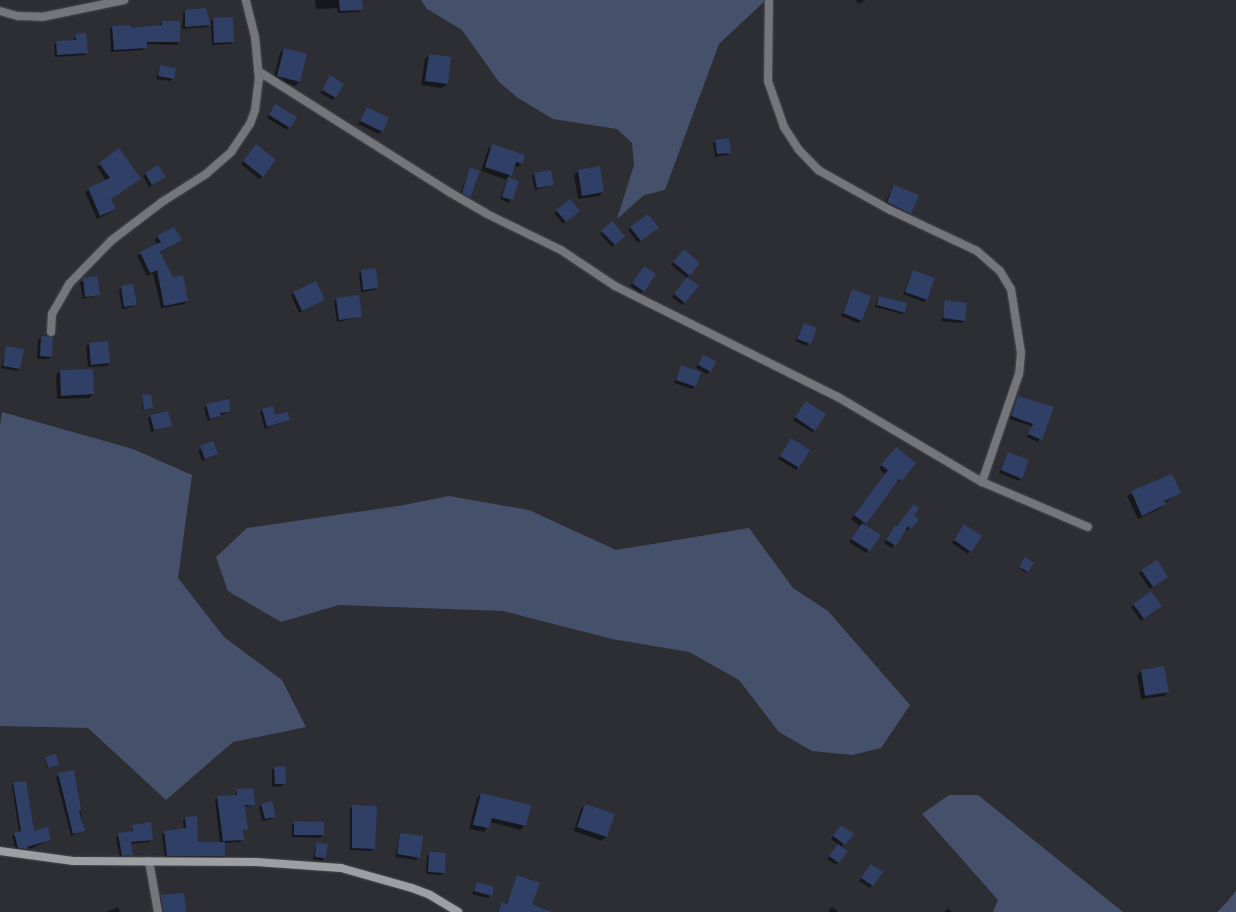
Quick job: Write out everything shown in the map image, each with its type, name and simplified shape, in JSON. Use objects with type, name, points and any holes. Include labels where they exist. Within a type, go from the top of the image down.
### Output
[{"type":"street","points":[[0,11],[18,16],[42,17],[124,0]]},
{"type":"street","points":[[51,332],[52,314],[60,298],[84,268],[112,240],[146,214],[206,174],[240,140],[255,110],[258,71],[252,19],[246,0]]},
{"type":"street","points":[[770,0],[768,81],[784,127],[799,150],[818,170],[890,210],[977,251],[1000,272],[1011,289],[1021,353],[1019,374],[982,482]]},
{"type":"street","points":[[258,71],[485,213],[561,250],[615,286],[646,303],[838,397],[982,482],[1088,527]]},
{"type":"street","points":[[0,851],[72,861],[256,862],[341,868],[412,888],[430,895],[458,912]]},
{"type":"street","points":[[149,862],[158,912]]},
{"type":"shaded area","points":[[421,0],[766,0],[719,44],[665,190],[644,195],[617,219],[634,165],[632,143],[617,129],[553,119],[518,98],[499,82],[462,30],[427,9]]},
{"type":"shaded area","points":[[2,412],[133,449],[192,475],[178,578],[224,637],[282,680],[306,727],[233,742],[166,800],[88,728],[0,726],[0,426]]},
{"type":"shaded area","points":[[449,496],[529,510],[616,550],[749,528],[793,588],[828,611],[910,705],[881,748],[852,755],[812,751],[779,732],[739,680],[689,652],[612,639],[503,611],[339,605],[281,622],[228,591],[216,557],[247,528],[398,506]]},
{"type":"shaded area","points":[[949,795],[978,795],[1123,912],[993,912],[998,900],[922,814]]},
{"type":"shaded area","points":[[1236,891],[1236,912],[1217,912],[1226,903]]},
{"type":"building","points":[[339,0],[362,0],[363,10],[340,11]]},
{"type":"building","points":[[206,8],[211,25],[185,27],[185,10]]},
{"type":"building","points":[[233,17],[234,42],[214,43],[213,18]]},
{"type":"building","points":[[162,21],[180,21],[180,42],[147,42],[147,48],[114,50],[112,26],[131,25],[131,28],[162,25]]},
{"type":"building","points":[[86,33],[88,53],[57,55],[56,41],[76,40],[75,34]]},
{"type":"building","points":[[284,48],[307,54],[300,82],[277,76]]},
{"type":"building","points":[[429,54],[451,57],[448,84],[425,81]]},
{"type":"building","points":[[160,65],[176,68],[174,79],[158,76]]},
{"type":"building","points":[[330,75],[344,84],[336,98],[322,90]]},
{"type":"building","points":[[275,104],[297,117],[290,128],[269,115]]},
{"type":"building","points":[[367,107],[389,118],[383,132],[360,121]]},
{"type":"building","points":[[729,138],[731,153],[717,154],[715,140]]},
{"type":"building","points":[[256,144],[276,160],[263,177],[243,161]]},
{"type":"building","points":[[492,144],[525,155],[523,164],[516,162],[512,176],[485,167]]},
{"type":"building","points":[[119,148],[141,179],[111,199],[116,209],[100,216],[88,188],[110,178],[99,163]]},
{"type":"building","points":[[158,165],[166,177],[152,185],[145,173]]},
{"type":"building","points":[[600,166],[604,192],[582,196],[578,170]]},
{"type":"building","points":[[470,167],[480,171],[470,198],[462,193]]},
{"type":"building","points":[[551,170],[554,185],[537,188],[534,173]]},
{"type":"building","points":[[508,177],[519,181],[513,200],[502,197]]},
{"type":"building","points":[[894,185],[919,195],[911,214],[887,202]]},
{"type":"building","points":[[570,199],[580,211],[566,222],[556,210]]},
{"type":"building","points":[[648,214],[659,228],[641,241],[630,227]]},
{"type":"building","points":[[612,221],[625,236],[615,245],[601,231]]},
{"type":"building","points":[[174,227],[182,240],[160,252],[173,277],[183,275],[188,301],[164,306],[157,270],[150,273],[140,252],[161,242],[157,236]]},
{"type":"building","points":[[684,249],[700,263],[690,276],[673,262]]},
{"type":"building","points":[[644,266],[656,274],[644,292],[632,283]]},
{"type":"building","points":[[376,268],[378,288],[363,290],[361,270]]},
{"type":"building","points":[[913,270],[935,278],[927,300],[905,292]]},
{"type":"building","points":[[97,276],[100,295],[85,297],[83,278]]},
{"type":"building","points":[[687,277],[699,286],[685,303],[674,294]]},
{"type":"building","points":[[316,281],[325,300],[302,311],[293,292]]},
{"type":"building","points":[[133,284],[137,305],[124,307],[121,286]]},
{"type":"building","points":[[852,289],[871,296],[862,321],[843,313]]},
{"type":"building","points":[[359,295],[362,317],[339,320],[336,298]]},
{"type":"building","points":[[879,296],[907,303],[905,313],[877,305]]},
{"type":"building","points":[[945,300],[967,303],[965,321],[943,318]]},
{"type":"building","points":[[804,323],[817,328],[811,344],[797,339]]},
{"type":"building","points":[[41,336],[53,337],[52,357],[40,356]]},
{"type":"building","points":[[108,341],[110,363],[91,365],[89,343]]},
{"type":"building","points":[[6,346],[24,349],[20,369],[3,366]]},
{"type":"building","points":[[703,355],[716,361],[711,372],[698,365]]},
{"type":"building","points":[[681,365],[701,372],[696,387],[676,380]]},
{"type":"building","points":[[93,369],[94,394],[61,396],[60,370]]},
{"type":"building","points":[[151,394],[153,408],[144,410],[142,395]]},
{"type":"building","points":[[1018,396],[1054,407],[1042,440],[1028,434],[1033,424],[1011,416]]},
{"type":"building","points":[[229,399],[230,412],[220,413],[221,416],[210,419],[206,404]]},
{"type":"building","points":[[806,401],[826,414],[815,431],[795,417]]},
{"type":"building","points":[[273,406],[275,415],[288,412],[290,420],[267,427],[262,409]]},
{"type":"building","points":[[168,411],[172,426],[154,430],[150,415]]},
{"type":"building","points":[[791,438],[810,450],[799,468],[780,456]]},
{"type":"building","points":[[213,441],[218,454],[205,459],[200,446]]},
{"type":"building","points":[[896,447],[916,463],[902,481],[899,479],[866,524],[854,515],[888,470],[881,465]]},
{"type":"building","points":[[1008,452],[1029,460],[1022,479],[1001,470]]},
{"type":"building","points":[[1172,474],[1181,493],[1164,501],[1166,504],[1142,516],[1131,491]]},
{"type":"building","points":[[914,504],[919,508],[914,515],[919,519],[911,529],[908,526],[896,546],[886,540],[895,525],[897,526]]},
{"type":"building","points":[[862,523],[881,535],[870,551],[851,539]]},
{"type":"building","points":[[964,524],[982,536],[971,552],[954,540]]},
{"type":"building","points":[[1025,557],[1034,563],[1028,572],[1019,567]]},
{"type":"building","points":[[1157,560],[1168,577],[1153,587],[1141,570]]},
{"type":"building","points":[[1151,591],[1162,606],[1144,619],[1133,604]]},
{"type":"building","points":[[1164,666],[1169,692],[1145,696],[1141,670]]},
{"type":"building","points":[[56,754],[59,765],[48,768],[45,757]]},
{"type":"building","points":[[285,766],[286,784],[275,784],[274,767]]},
{"type":"building","points":[[74,770],[81,810],[79,811],[85,831],[73,834],[58,773]]},
{"type":"building","points":[[26,781],[34,831],[48,827],[51,840],[27,847],[28,849],[18,848],[14,833],[21,831],[13,782]]},
{"type":"building","points":[[253,788],[255,805],[245,805],[248,830],[243,830],[244,840],[223,841],[217,796],[237,795],[236,789]]},
{"type":"building","points":[[481,793],[531,805],[526,826],[492,818],[489,828],[473,825]]},
{"type":"building","points":[[272,801],[276,817],[265,819],[261,804]]},
{"type":"building","points":[[585,804],[615,814],[607,837],[577,827]]},
{"type":"building","points":[[352,805],[377,806],[375,849],[352,848]]},
{"type":"building","points":[[197,816],[198,842],[225,842],[225,856],[167,856],[164,831],[186,828],[185,817]]},
{"type":"building","points":[[294,821],[324,822],[324,835],[294,835]]},
{"type":"building","points":[[151,822],[153,840],[131,842],[133,855],[122,856],[118,833],[133,831],[132,825]]},
{"type":"building","points":[[841,825],[854,834],[845,845],[833,836]]},
{"type":"building","points":[[400,833],[423,836],[420,858],[397,854]]},
{"type":"building","points":[[316,843],[328,844],[326,858],[315,857]]},
{"type":"building","points":[[838,844],[848,851],[839,863],[829,856]]},
{"type":"building","points":[[429,852],[446,853],[445,873],[428,872]]},
{"type":"building","points":[[871,864],[883,872],[873,886],[861,878]]},
{"type":"building","points":[[517,875],[540,883],[532,904],[552,912],[498,912],[502,902],[507,904]]},
{"type":"building","points":[[477,882],[494,887],[492,896],[474,891]]},
{"type":"building","points":[[184,893],[186,912],[163,912],[161,895]]}]
